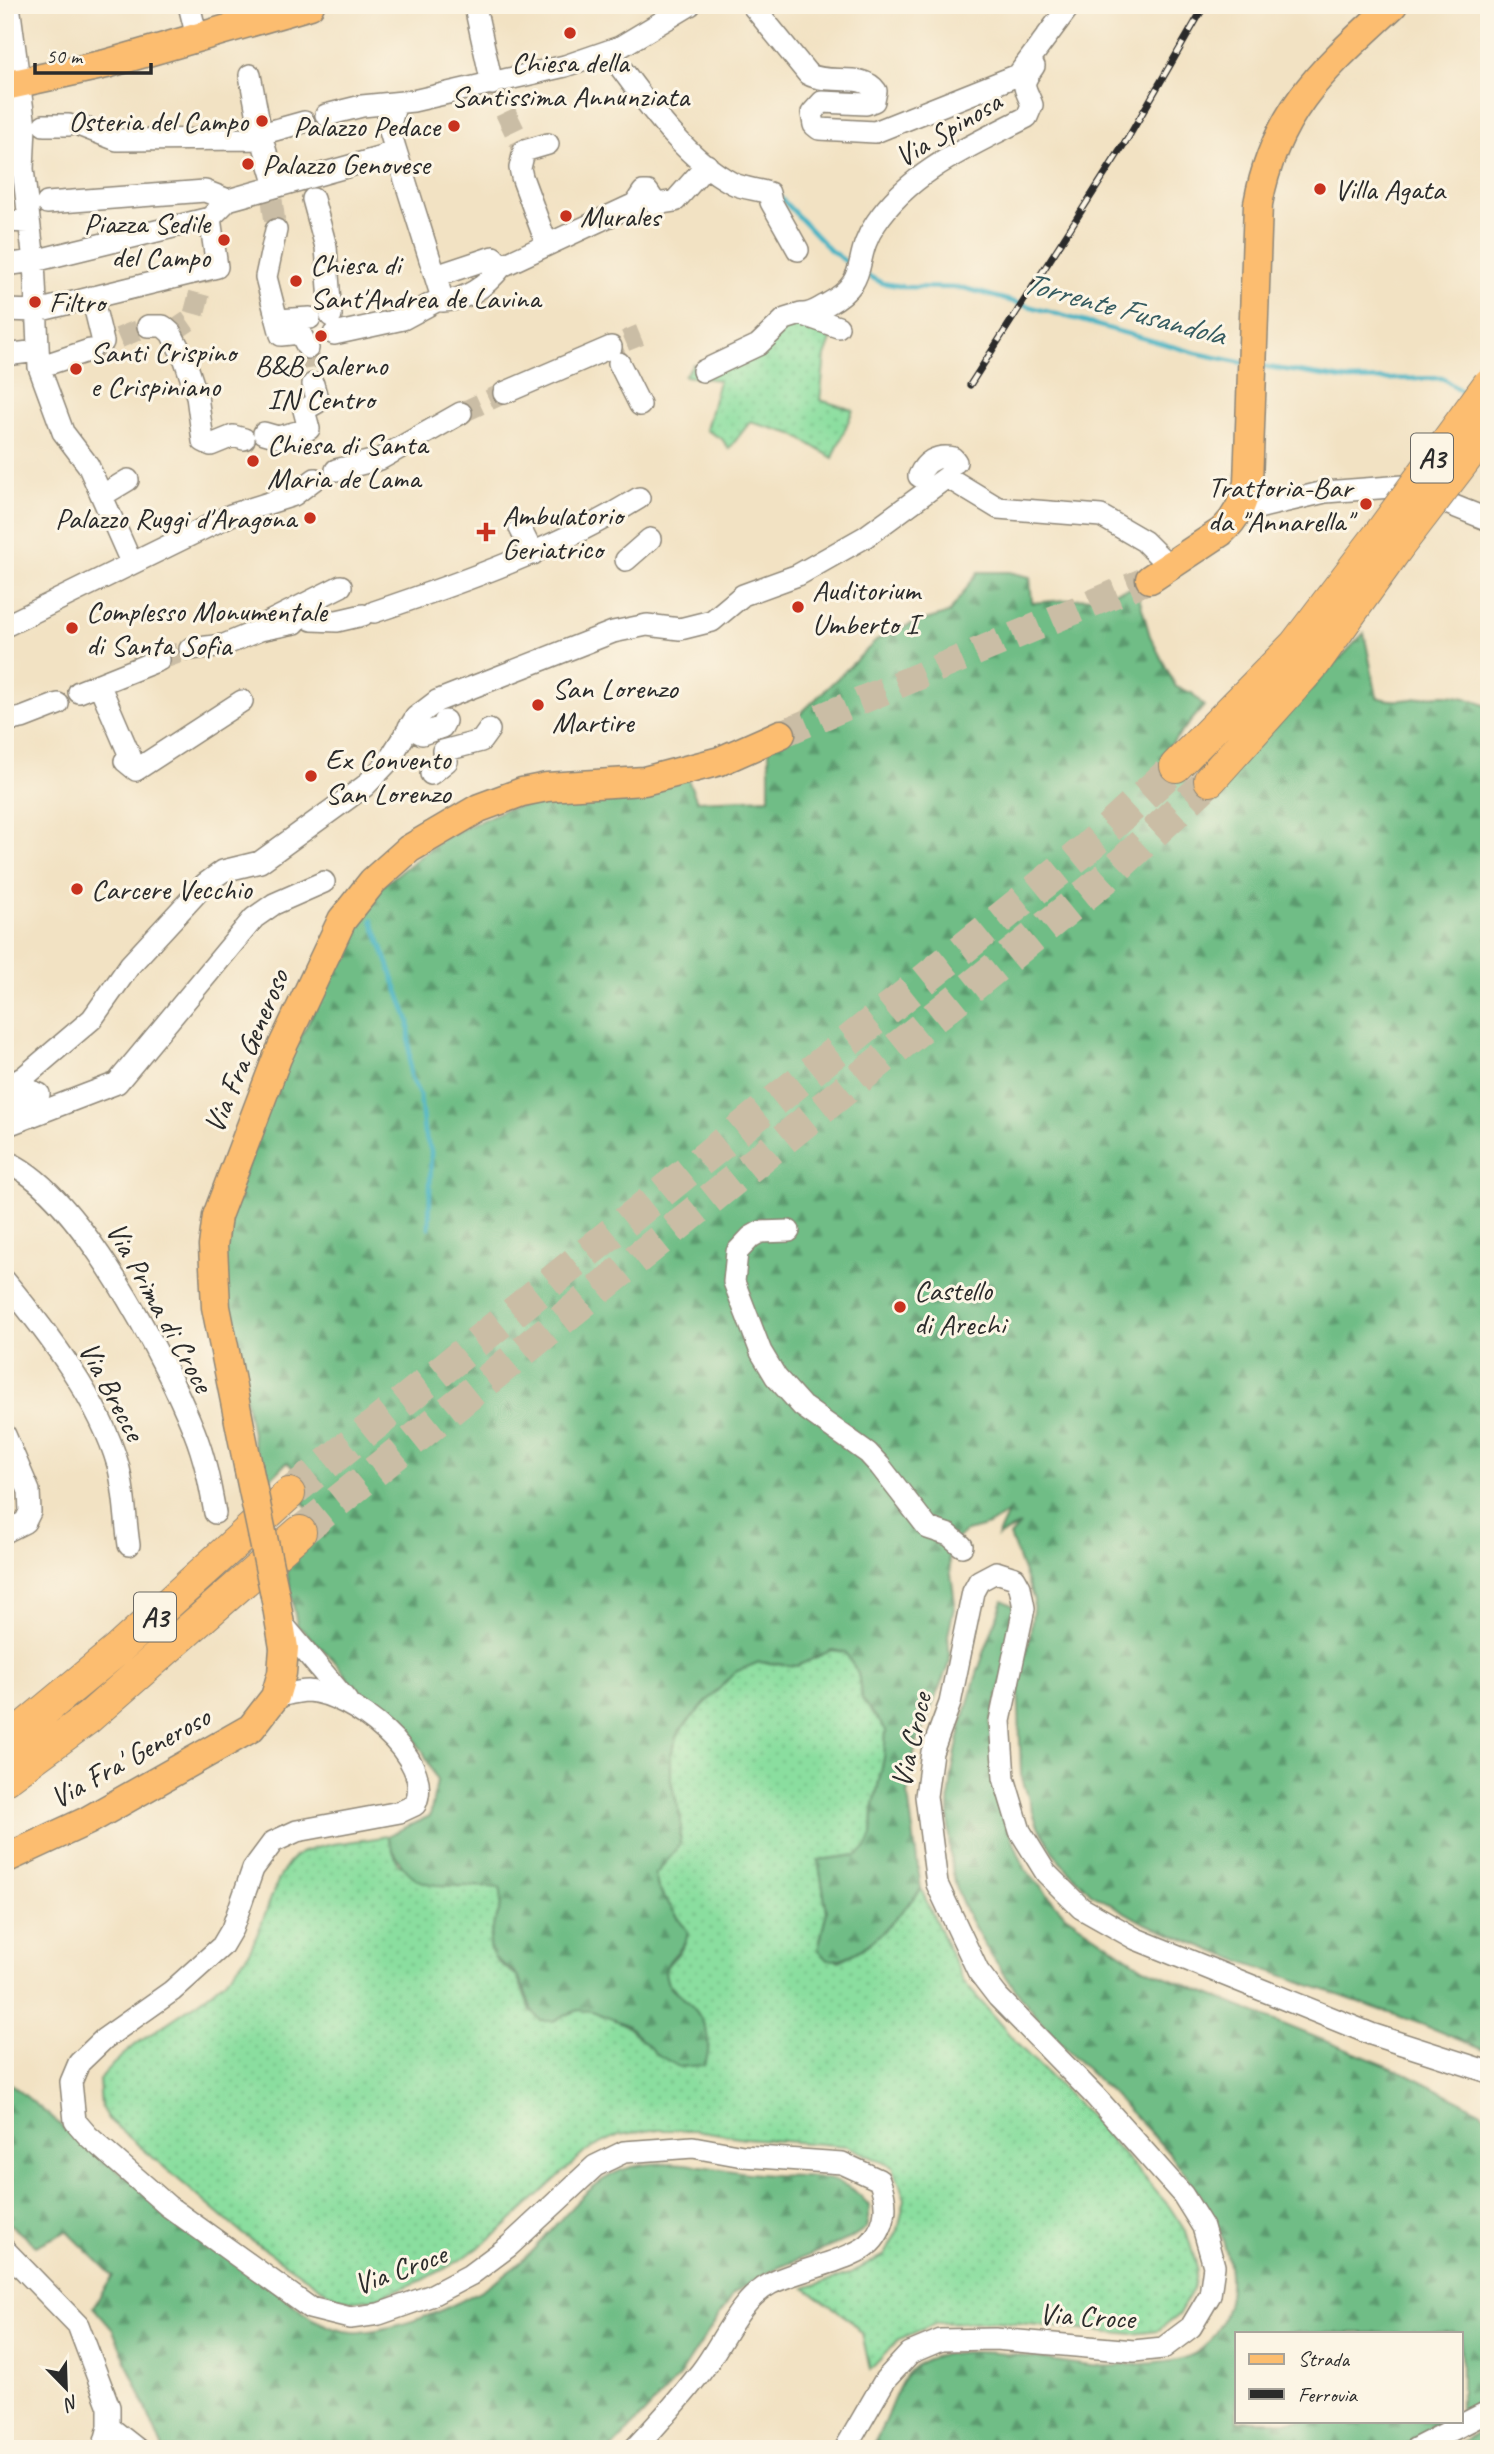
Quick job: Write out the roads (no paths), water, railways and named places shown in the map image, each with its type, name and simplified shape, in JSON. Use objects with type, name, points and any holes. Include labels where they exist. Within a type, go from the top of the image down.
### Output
[{"type":"highway","name":"A3","points":[[1210,780],[1239,749],[1304,654],[1388,542],[1489,384]]},
{"type":"highway","name":"A3","points":[[1388,542],[1489,428]]},
{"type":"highway","name":"A3","points":[[1175,766],[1213,729],[1304,654]]},
{"type":"highway","name":"A3","points":[[11,1737],[62,1696],[289,1494]]},
{"type":"highway","name":"A3","points":[[88,1717],[300,1532]]},
{"type":"highway","points":[[5,1779],[88,1717]]},
{"type":"highway","points":[[5,1801],[72,1746],[88,1717]]},
{"type":"main road","points":[[12,85],[310,5]]},
{"type":"main road","points":[[1160,574],[1221,532],[1237,513],[1248,483],[1255,240],[1264,170],[1274,142],[1289,115],[1326,69],[1393,5]]},
{"type":"main road","name":"Via Fra Generoso","points":[[275,1697],[284,1648],[216,1307],[213,1246],[217,1216],[277,1058],[342,920],[373,881],[409,849],[479,808],[522,792],[547,787],[644,781],[720,761],[781,734]]},
{"type":"main road","name":"Via Fra' Generoso","points":[[5,1859],[87,1821],[251,1728],[275,1697]]},
{"type":"street","points":[[9,5],[12,85],[25,126],[14,169],[29,222],[34,261],[39,359],[63,432],[88,464],[131,562]]},
{"type":"street","points":[[189,5],[197,37]]},
{"type":"street","points":[[326,115],[362,106],[396,103],[492,84],[565,66],[615,49],[667,11],[690,5]]},
{"type":"street","points":[[752,5],[802,70],[820,81],[869,82],[876,91],[874,101],[866,104],[822,102],[814,109],[814,125],[824,131],[875,132],[1018,75],[1069,6]]},
{"type":"street","name":"Via Spinosa","points":[[703,370],[758,345],[785,319],[811,313],[843,296],[855,283],[862,251],[877,220],[905,187],[942,162],[1027,117],[1032,105],[1024,89],[1024,81],[1067,18],[1069,6]]},
{"type":"street","points":[[476,11],[492,84]]},
{"type":"street","points":[[615,49],[644,99],[707,165],[732,183],[769,193],[771,202],[798,250]]},
{"type":"street","points":[[250,75],[273,192]]},
{"type":"street","points":[[396,103],[391,112],[389,128],[423,233],[443,273],[442,299]]},
{"type":"street","points":[[44,125],[75,126],[117,140],[261,137],[304,122]]},
{"type":"street","points":[[548,144],[524,151],[520,168],[548,245]]},
{"type":"street","points":[[47,203],[205,191],[228,200],[273,192],[354,166],[395,149]]},
{"type":"street","points":[[276,320],[325,322],[403,319],[442,299],[453,301],[476,291],[490,281],[502,266],[635,204],[646,191],[656,204],[675,201],[707,165]]},
{"type":"street","points":[[313,199],[326,247],[325,322]]},
{"type":"street","points":[[5,265],[34,261],[210,218],[228,200]]},
{"type":"street","points":[[5,310],[37,311],[215,272],[210,218]]},
{"type":"street","points":[[5,221],[29,222]]},
{"type":"street","points":[[276,230],[266,277],[276,320],[281,335],[300,333],[308,348]]},
{"type":"street","points":[[443,273],[493,257],[502,266]]},
{"type":"street","points":[[5,355],[39,359],[96,346],[92,298]]},
{"type":"street","points":[[801,314],[838,327]]},
{"type":"street","points":[[148,326],[163,326],[171,333],[185,360],[197,396],[203,441],[211,445],[236,436],[243,439]]},
{"type":"street","points":[[504,393],[615,355],[639,405]]},
{"type":"street","points":[[271,435],[309,429],[304,410],[318,402],[313,384]]},
{"type":"street","points":[[336,470],[380,460],[461,412]]},
{"type":"street","points":[[919,477],[934,459],[950,457],[956,461],[956,473]]},
{"type":"street","points":[[956,473],[998,508],[1079,512],[1101,516],[1144,541],[1160,574]]},
{"type":"street","points":[[5,1088],[34,1068],[103,1008],[130,965],[205,884],[223,872],[260,862],[365,786],[387,763],[408,727],[437,701],[613,632],[648,625],[667,630],[688,628],[712,621],[743,595],[797,575],[865,537],[940,480],[956,473]]},
{"type":"street","points":[[5,626],[231,515],[294,495],[315,479]]},
{"type":"street","points":[[103,495],[128,480]]},
{"type":"street","points":[[1237,513],[1325,492],[1404,486],[1489,520]]},
{"type":"street","points":[[260,630],[304,622],[337,621],[368,613],[533,554],[604,519],[639,498]]},
{"type":"street","points":[[520,528],[533,554]]},
{"type":"street","points":[[626,560],[648,546]]},
{"type":"street","points":[[190,649],[224,645],[260,630],[286,612],[341,586]]},
{"type":"street","points":[[79,692],[159,660]]},
{"type":"street","points":[[99,684],[130,767],[242,701]]},
{"type":"street","points":[[5,721],[22,718],[58,704]]},
{"type":"street","points":[[408,727],[422,734],[442,727],[445,721]]},
{"type":"street","points":[[431,774],[447,761],[443,751],[481,741],[489,730]]},
{"type":"street","points":[[5,1126],[110,1088],[125,1077],[199,983],[261,911],[324,882]]},
{"type":"street","points":[[131,1081],[160,1042],[156,1036]]},
{"type":"street","points":[[5,1103],[34,1092],[39,1094],[37,1100],[5,1115]]},
{"type":"street","name":"Via Prima di Croce","points":[[5,1161],[41,1183],[91,1239],[140,1323],[194,1430],[206,1467],[215,1513]]},
{"type":"street","points":[[789,1231],[760,1232],[751,1237],[737,1252],[734,1282],[761,1352],[784,1387],[802,1406],[880,1466],[928,1528],[949,1535],[962,1546]]},
{"type":"street","name":"Via Brecce","points":[[5,1281],[40,1324],[89,1399],[118,1465],[129,1545]]},
{"type":"street","points":[[5,1435],[31,1500],[25,1521],[5,1532]]},
{"type":"street","name":"Via Croce","points":[[845,2449],[885,2380],[909,2353],[941,2340],[995,2339],[1134,2351],[1163,2348],[1191,2327],[1210,2295],[1214,2266],[1203,2227],[1183,2195],[1095,2096],[998,1997],[978,1971],[937,1884],[926,1796],[932,1752],[950,1703],[973,1592],[987,1575],[996,1572],[1015,1578],[1023,1598],[1023,1619],[1000,1721],[1004,1778],[1020,1831],[1046,1873],[1080,1908],[1136,1939],[1315,2012],[1408,2048],[1489,2072]]},
{"type":"street","name":"Via Croce","points":[[277,1608],[335,1690],[356,1710]]},
{"type":"street","name":"Via Croce","points":[[275,1697],[308,1691],[356,1710],[377,1723],[414,1764],[421,1783],[415,1805],[400,1812],[297,1831],[273,1842],[253,1869],[232,1929],[222,1946],[172,1991],[104,2039],[79,2063],[71,2082],[75,2121],[88,2136],[190,2222],[310,2308],[350,2318],[379,2314],[430,2297],[470,2275],[509,2246],[595,2166],[624,2152],[653,2147],[693,2147],[743,2156],[842,2163],[879,2180],[887,2201],[872,2243],[842,2258],[770,2284],[750,2299],[703,2370],[634,2449]]},
{"type":"street","points":[[5,2250],[31,2273],[78,2325],[106,2398],[109,2427],[103,2449]]},
{"type":"street","points":[[5,2273],[31,2273]]},
{"type":"street","points":[[1415,2449],[1489,2411]]},
{"type":"street","points":[[109,2427],[137,2449]]},
{"type":"waterway","name":"Torrente Fusandola","points":[[777,194],[830,250],[852,266]]},
{"type":"waterway","name":"Torrente Fusandola","points":[[865,274],[882,283],[905,287],[964,288],[1196,353],[1243,363]]},
{"type":"waterway","name":"Torrente Fusandola","points":[[1262,366],[1349,380],[1442,378],[1467,395]]},
{"type":"waterway","points":[[372,920],[409,1021],[410,1076],[420,1096],[424,1133],[431,1151],[429,1228]]},
{"type":"tunnel","points":[[492,84],[524,151]]},
{"type":"tunnel","points":[[272,200],[276,230]]},
{"type":"tunnel","points":[[171,333],[193,318],[202,284],[200,272]]},
{"type":"tunnel","points":[[90,350],[148,326]]},
{"type":"tunnel","points":[[618,361],[611,347],[640,335]]},
{"type":"tunnel","points":[[308,348],[313,384]]},
{"type":"tunnel","points":[[461,413],[504,393]]},
{"type":"tunnel","points":[[781,734],[1150,579]]},
{"type":"tunnel","points":[[159,660],[190,649]]},
{"type":"tunnel","points":[[289,1494],[1086,849],[1176,766]]},
{"type":"tunnel","points":[[300,1532],[1107,877],[1210,780]]},
{"type":"railway","points":[[970,385],[1128,138],[1205,5]]},
{"type":"place","name":"Chiesa della Santissima Annunziata","points":[[570,33]]},
{"type":"place","name":"Osteria del Campo","points":[[262,121]]},
{"type":"place","name":"Palazzo Pedace","points":[[454,126]]},
{"type":"place","name":"Palazzo Genovese","points":[[248,164]]},
{"type":"place","name":"Villa Agata","points":[[1320,189]]},
{"type":"place","name":"Murales","points":[[566,216]]},
{"type":"place","name":"Piazza Sedile del Campo","points":[[224,240]]},
{"type":"place","name":"Chiesa di Sant'Andrea de Lavina","points":[[296,281]]},
{"type":"place","name":"Filtro","points":[[35,302]]},
{"type":"place","name":"B&B Salerno IN Centro","points":[[321,336]]},
{"type":"place","name":"Santi Crispino e Crispiniano","points":[[76,369]]},
{"type":"place","name":"Chiesa di Santa Maria de Lama","points":[[253,461]]},
{"type":"place","name":"Trattoria-Bar da \"Annarella\"","points":[[1366,504]]},
{"type":"place","name":"Palazzo Ruggi d'Aragona","points":[[310,518]]},
{"type":"place","name":"Ambulatorio Geriatrico","points":[[486,532]]},
{"type":"place","name":"Auditorium Umberto I","points":[[798,607]]},
{"type":"place","name":"Complesso Monumentale di Santa Sofia","points":[[72,628]]},
{"type":"place","name":"San Lorenzo Martire","points":[[538,705]]},
{"type":"place","name":"Ex Convento San Lorenzo","points":[[311,776]]},
{"type":"place","name":"Carcere Vecchio","points":[[77,889]]},
{"type":"place","name":"Castello di Arechi","points":[[900,1307]]}]
